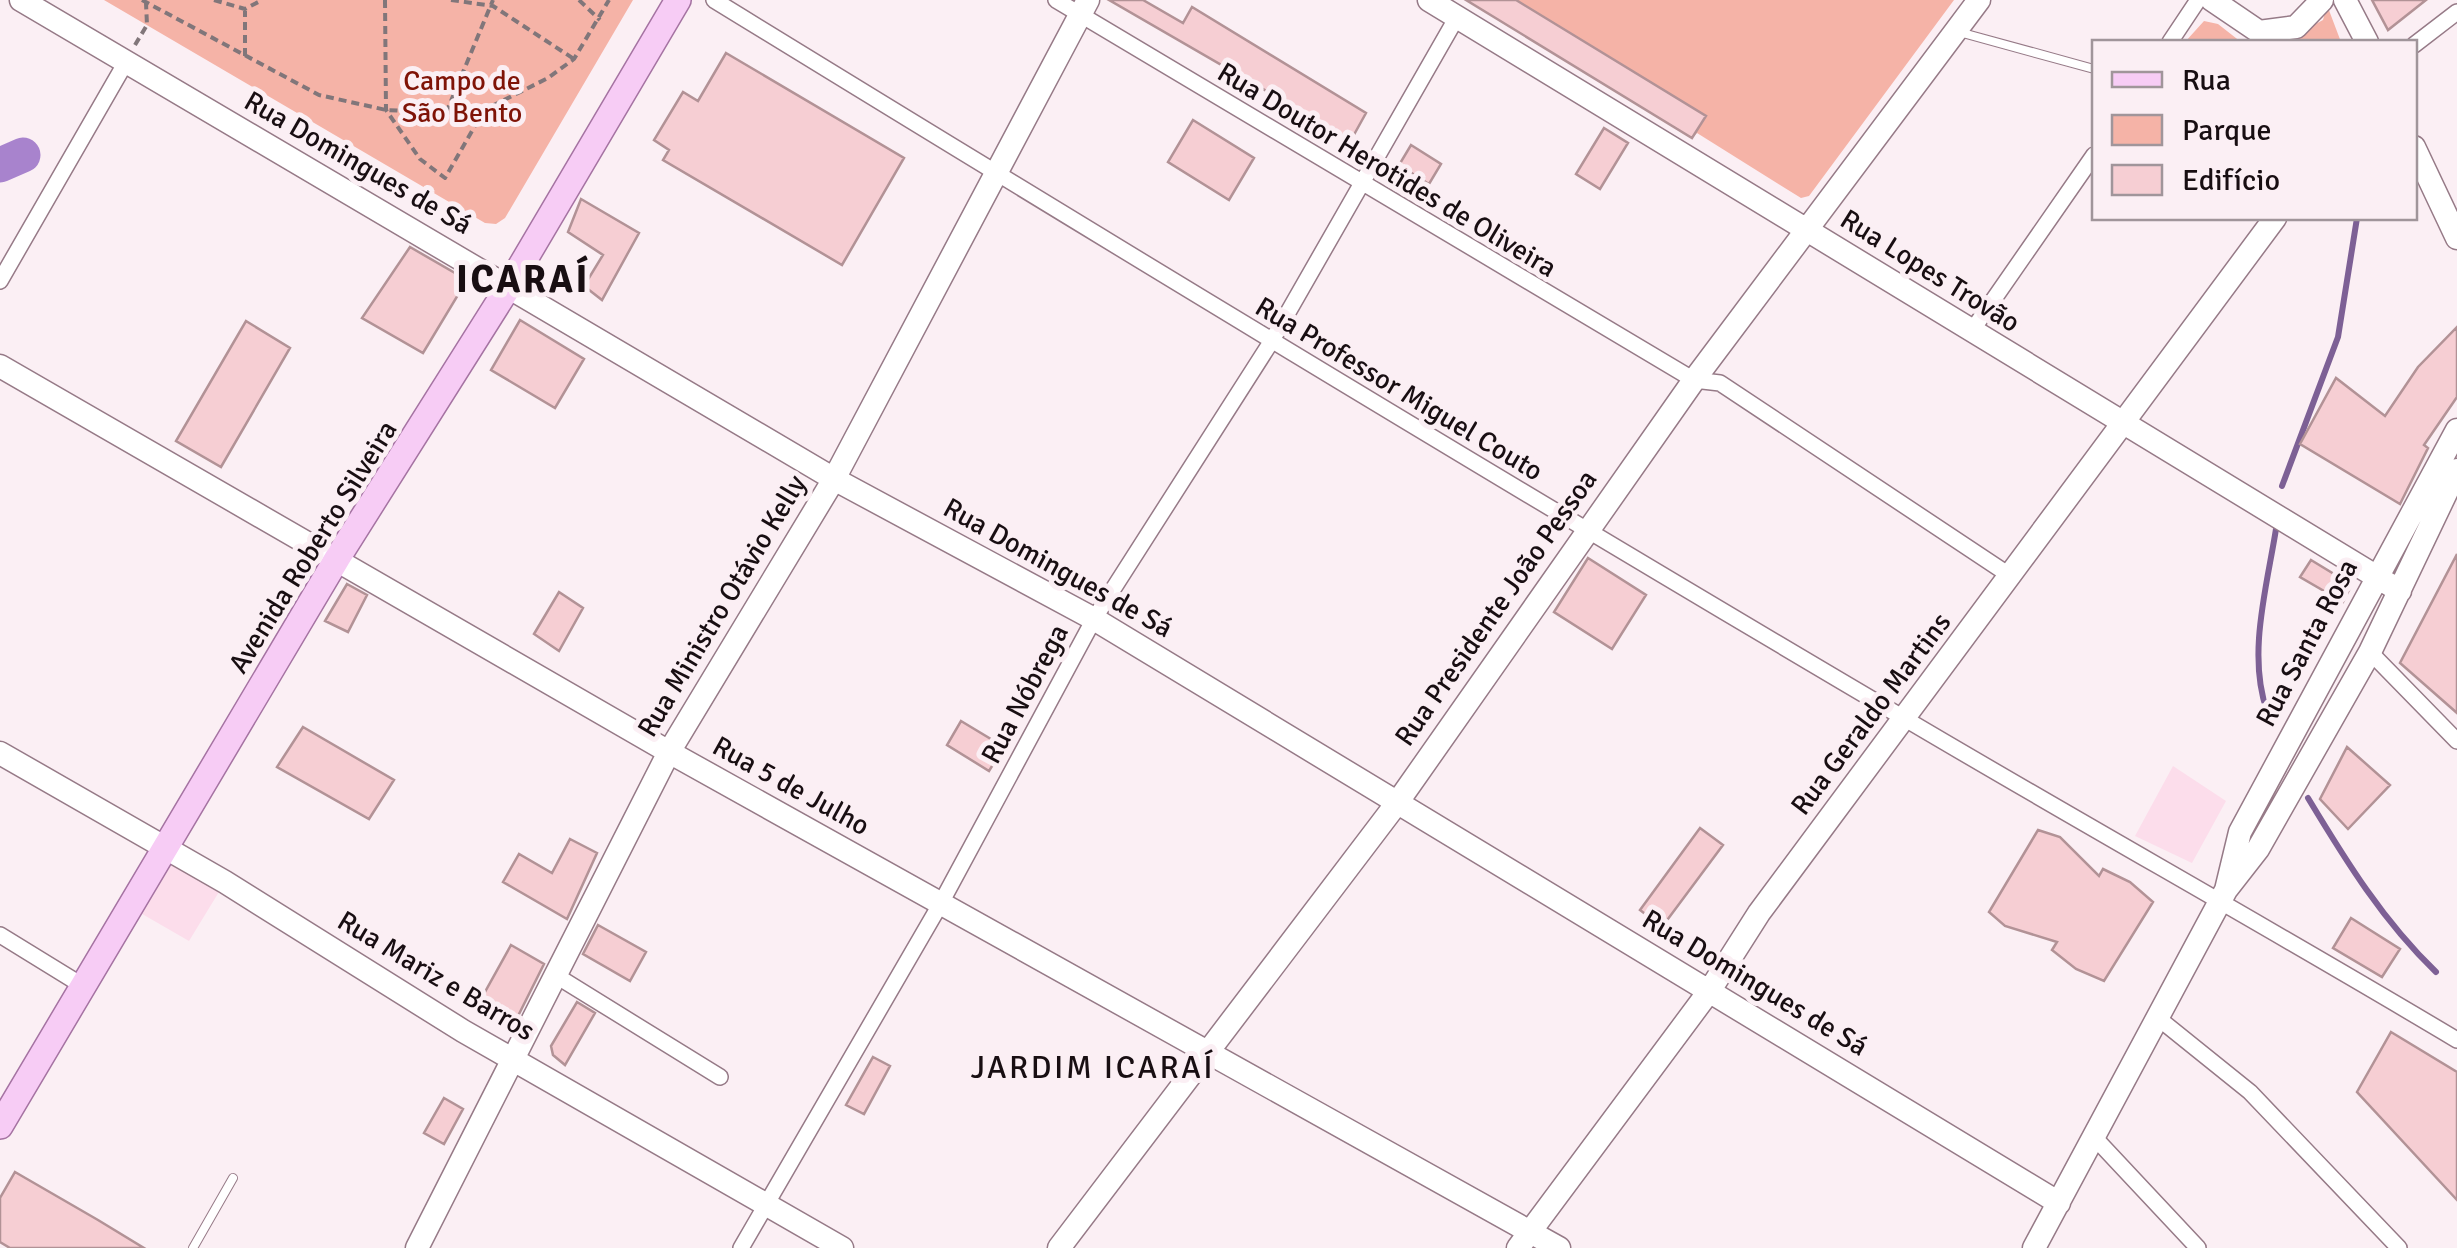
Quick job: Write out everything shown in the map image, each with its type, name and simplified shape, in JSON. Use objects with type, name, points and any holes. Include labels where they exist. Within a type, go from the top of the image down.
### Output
[{"type":"main road","name":"Avenida Roberto Silveira","points":[[0,1126],[338,557],[509,286],[678,0]]},
{"type":"street","name":"Rua Domingues de Sá","points":[[20,0],[834,479],[1094,619],[2059,1204]]},
{"type":"street","name":"Rua Professor Miguel Couto","points":[[714,0],[1271,342],[1906,720],[2223,895],[2457,1040]]},
{"type":"street","name":"Rua Doutor Herotides de Oliveira","points":[[1056,0],[1084,7],[1361,184],[1694,380],[1720,384],[2012,577]]},
{"type":"street","name":"Rua Lopes Trovão","points":[[1429,0],[2400,591]]},
{"type":"street","name":"Rua Presidente João Pessoa","points":[[1059,1248],[1205,1050],[1397,803],[1694,380],[1979,0]]},
{"type":"street","points":[[2171,40],[2198,0]]},
{"type":"street","points":[[2212,0],[2267,37],[2296,27],[2322,0]]},
{"type":"street","points":[[2345,0],[2366,40]]},
{"type":"street","name":"Rua Ministro Otávio Kelly","points":[[417,1248],[669,752],[834,479],[1084,7]]},
{"type":"street","points":[[2417,43],[2457,12]]},
{"type":"street","name":"Rua Nóbrega","points":[[741,1248],[940,903],[1094,619],[1271,342],[1457,16]]},
{"type":"street","points":[[0,281],[126,62]]},
{"type":"street","points":[[2417,153],[2457,238]]},
{"type":"street","points":[[1970,332],[2092,158]]},
{"type":"street","name":"Rua Geraldo Martins","points":[[1524,1240],[1710,990],[1759,914],[2274,220]]},
{"type":"street","name":"Rua 5 de Julho","points":[[0,366],[338,557],[669,752],[1205,1050],[1524,1240],[1559,1248]]},
{"type":"street","name":"Rua Santa Rosa","points":[[2034,1248],[2223,895],[2258,849],[2370,652],[2400,591],[2457,430]]},
{"type":"street","name":"Rua Santa Rosa","points":[[2223,895],[2240,832],[2376,577],[2434,495],[2457,470]]},
{"type":"street","points":[[2370,652],[2457,741]]},
{"type":"street","name":"Rua Mariz e Barros","points":[[0,752],[842,1248]]},
{"type":"street","points":[[0,935],[83,986]]},
{"type":"street","points":[[555,975],[720,1076]]},
{"type":"street","points":[[2158,1018],[2250,1092],[2399,1248]]},
{"type":"street","points":[[2094,1136],[2198,1248]]},
{"type":"lane","points":[[1955,31],[2092,68]]},
{"type":"lane","points":[[193,1248],[233,1178]]},
{"type":"path","points":[[214,0],[245,9],[262,0]]},
{"type":"path","points":[[384,0],[386,110],[420,158],[445,178],[484,110]]},
{"type":"path","points":[[452,0],[493,3],[574,59]]},
{"type":"path","points":[[579,0],[600,20]]},
{"type":"path","points":[[145,1],[319,95],[386,110],[446,113],[484,110],[574,59],[600,20],[608,0]]},
{"type":"path","points":[[126,62],[147,25],[145,1]]},
{"type":"path","points":[[446,113],[493,3]]},
{"type":"path","points":[[245,9],[245,56]]},
{"type":"shaded area","points":[[2173,766],[2226,801],[2192,863],[2135,836]]},
{"type":"shaded area","points":[[166,849],[225,882],[189,941],[130,907]]},
{"type":"green space","name":"Campo de São Bento","points":[[104,0],[633,0],[505,218],[496,224],[485,223]]},
{"type":"green space","points":[[1466,0],[1954,0],[1809,196],[1801,198],[1697,133],[1692,138]]},
{"type":"green space","points":[[2327,5],[2340,40],[2302,40],[2293,36],[2323,20]]},
{"type":"green space","points":[[2204,21],[2218,24],[2238,40],[2187,40]]},
{"type":"building","points":[[1109,0],[1143,0],[1183,23],[1192,7],[1366,113],[1351,140]]},
{"type":"building","points":[[1466,0],[1516,0],[1706,116],[1692,138]]},
{"type":"building","points":[[2372,0],[2426,0],[2388,30]]},
{"type":"building","points":[[726,53],[904,158],[842,265],[663,160],[669,150],[654,140],[683,92],[698,101]]},
{"type":"building","points":[[1193,120],[1254,158],[1229,200],[1168,162]]},
{"type":"building","points":[[1604,128],[1628,143],[1600,189],[1576,174]]},
{"type":"building","points":[[1411,145],[1441,164],[1429,184],[1399,165]]},
{"type":"building","points":[[581,199],[639,233],[602,300],[584,286],[603,255],[568,232]]},
{"type":"building","points":[[410,247],[467,280],[423,353],[362,318]]},
{"type":"building","points":[[520,320],[584,359],[555,408],[491,370]]},
{"type":"building","points":[[246,321],[290,348],[221,467],[176,441]]},
{"type":"building","points":[[2457,327],[2457,397],[2424,445],[2428,448],[2400,504],[2300,444],[2336,378],[2385,416],[2418,367]]},
{"type":"building","points":[[2457,554],[2457,713],[2400,663]]},
{"type":"building","points":[[1588,558],[1646,595],[1612,649],[1554,612]]},
{"type":"building","points":[[2311,560],[2347,582],[2350,588],[2343,602],[2300,577]]},
{"type":"building","points":[[347,584],[367,595],[348,632],[325,621]]},
{"type":"building","points":[[559,592],[583,608],[559,651],[534,634]]},
{"type":"building","points":[[961,721],[1004,747],[989,771],[947,745]]},
{"type":"building","points":[[303,727],[394,780],[369,819],[277,767]]},
{"type":"building","points":[[2347,747],[2390,785],[2348,829],[2320,799]]},
{"type":"building","points":[[1700,828],[1723,845],[1662,927],[1640,910]]},
{"type":"building","points":[[2038,830],[2060,837],[2099,876],[2103,869],[2130,882],[2153,902],[2104,981],[2076,969],[2052,950],[2057,942],[2005,926],[1989,912]]},
{"type":"building","points":[[570,839],[597,853],[567,919],[503,882],[519,854],[552,873]]},
{"type":"building","points":[[2351,918],[2400,949],[2382,977],[2333,948]]},
{"type":"building","points":[[598,925],[646,952],[630,981],[583,954]]},
{"type":"building","points":[[511,945],[544,964],[511,1030],[475,1010]]},
{"type":"building","points":[[577,1002],[595,1013],[565,1065],[553,1055],[551,1046]]},
{"type":"building","points":[[2391,1032],[2457,1072],[2457,1200],[2357,1092]]},
{"type":"building","points":[[873,1057],[890,1066],[864,1114],[846,1105]]},
{"type":"building","points":[[444,1098],[463,1109],[444,1144],[424,1133]]},
{"type":"building","points":[[15,1172],[144,1248],[10,1248],[0,1242],[0,1198]]},
{"type":"waterway","points":[[0,165],[23,155]]},
{"type":"waterway","points":[[2282,486],[2338,337],[2357,220]]},
{"type":"waterway","points":[[2267,711],[2261,689],[2259,644],[2276,529]]},
{"type":"waterway","points":[[2308,798],[2382,911],[2436,972]]},
{"type":"district","name":"ICARAÍ","points":[[523,279]]},
{"type":"district","name":"JARDIM ICARAÍ","points":[[1093,1067]]}]
